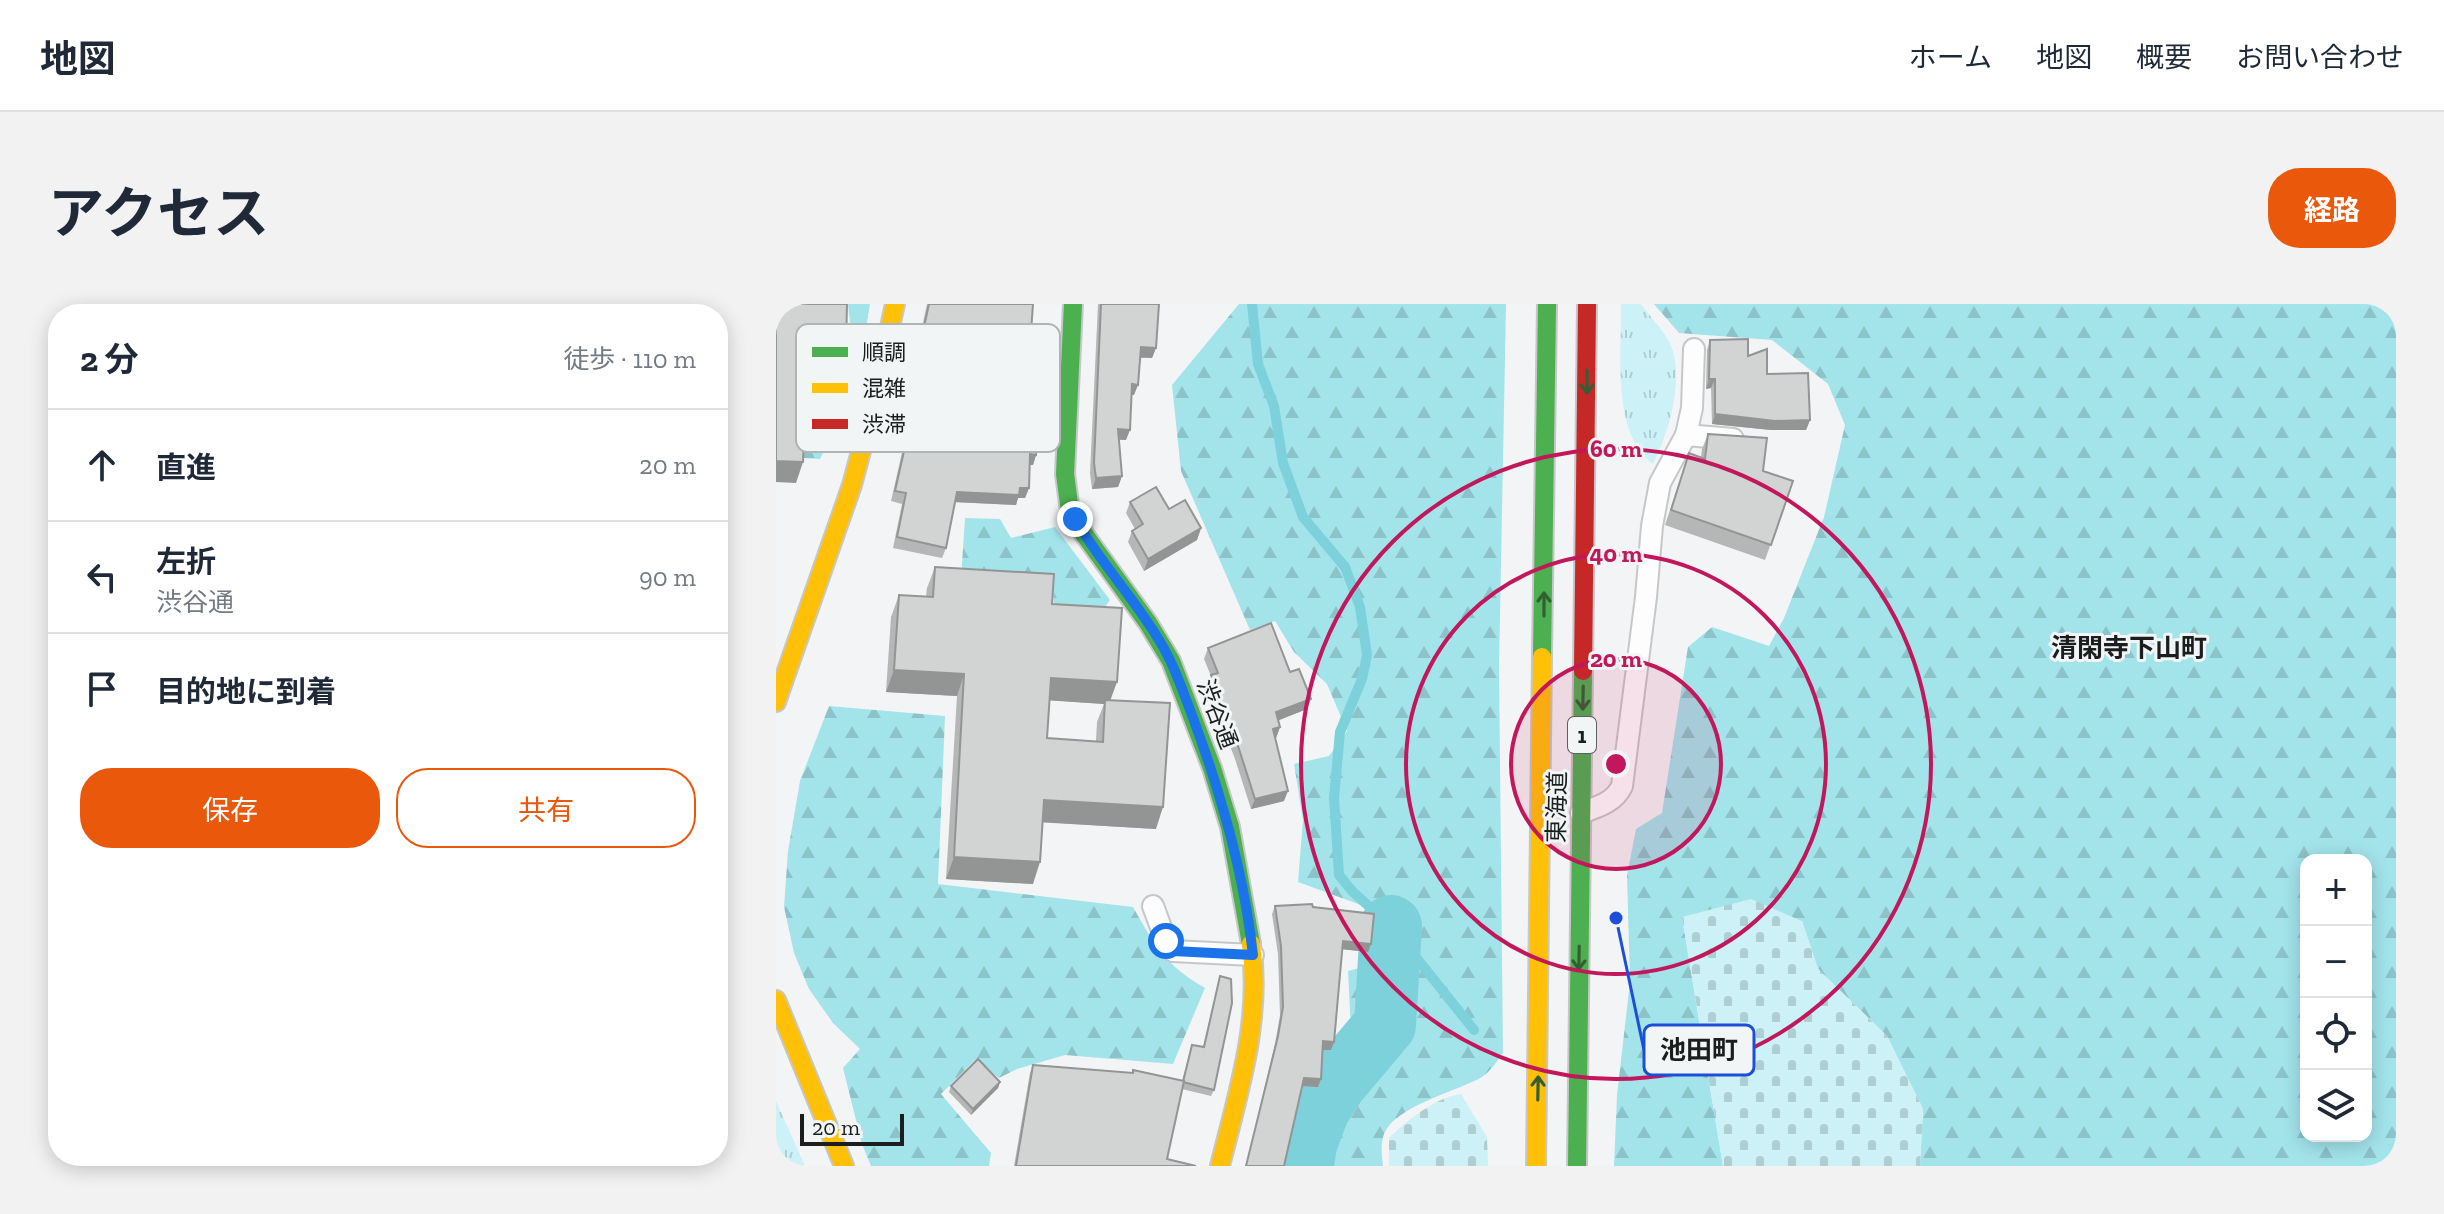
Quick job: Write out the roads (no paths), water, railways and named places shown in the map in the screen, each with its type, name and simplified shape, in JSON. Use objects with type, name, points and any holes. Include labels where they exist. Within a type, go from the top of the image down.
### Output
[{"type":"main road","points":[[891,324],[895,304]]},
{"type":"main road","name":"渋谷通","points":[[1073,304],[1066,491],[1075,519],[1084,534],[1148,623],[1171,661],[1212,768],[1230,827],[1244,893],[1253,955],[1255,1011],[1220,1166]]},
{"type":"main road","name":"東海道","points":[[1536,1166],[1547,304]]},
{"type":"main road","name":"東海道","points":[[1577,1166],[1587,304]]},
{"type":"main road","points":[[776,702],[861,452]]},
{"type":"main road","points":[[776,1000],[844,1166]]},
{"type":"lane","points":[[1581,813],[1610,801],[1622,786],[1652,526],[1660,483],[1686,435],[1692,408],[1694,349]]},
{"type":"lane","points":[[1686,435],[1749,440]]},
{"type":"lane","points":[[1153,906],[1173,951],[1253,955]]},
{"type":"waterway","points":[[1252,304],[1258,364],[1274,406],[1283,463],[1303,517],[1345,567],[1360,607],[1367,655],[1362,679],[1340,732],[1334,798],[1339,875],[1391,926],[1474,1030]]},
{"type":"waterway","points":[[1303,1166],[1306,1144],[1319,1109],[1336,1083],[1385,1025],[1391,926]]},
{"type":"place","name":"池田町","points":[[1616,918]]},
{"type":"district","name":"清閑寺下山町","points":[[2129,648]]}]
